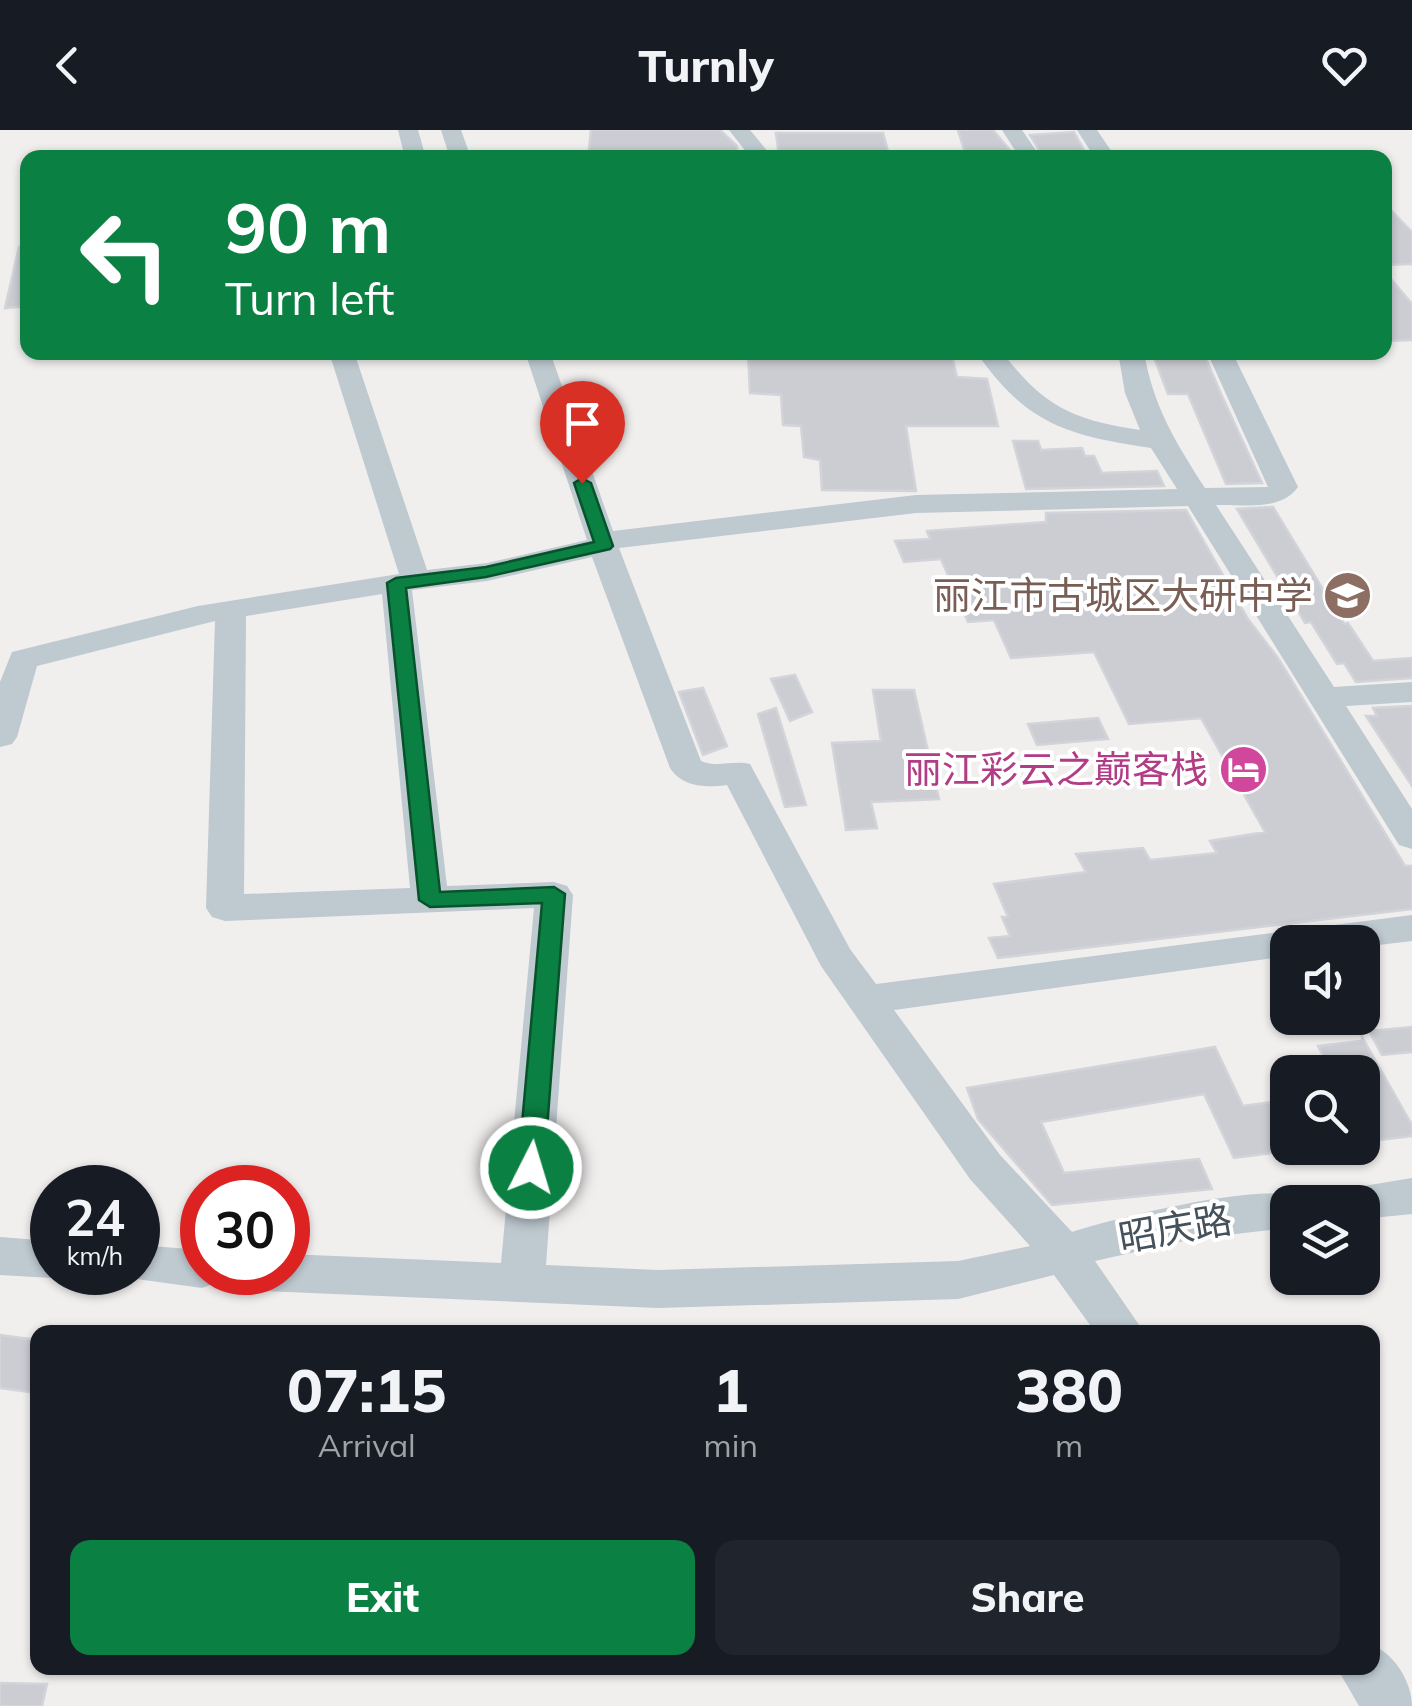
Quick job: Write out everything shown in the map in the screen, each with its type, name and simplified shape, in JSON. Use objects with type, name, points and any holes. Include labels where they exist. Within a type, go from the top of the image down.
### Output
[{"type":"street","points":[[739,130],[756,150]]},
{"type":"street","points":[[344,360],[406,582],[430,900]]},
{"type":"street","points":[[540,360],[686,768],[706,777],[738,772],[835,956],[985,1166],[1065,1255],[1116,1325]]},
{"type":"street","points":[[994,360],[1019,395],[1050,416],[1096,431],[1161,441]]},
{"type":"street","points":[[1133,360],[1142,406],[1161,441],[1412,837]]},
{"type":"street","points":[[0,737],[23,659],[231,609],[486,572],[603,543],[916,504],[1276,494],[1284,487],[1222,360]]},
{"type":"street","points":[[231,609],[225,908],[554,894],[522,1284]]},
{"type":"street","points":[[1325,698],[1412,692]]},
{"type":"street","points":[[1380,932],[1412,928]]},
{"type":"street","points":[[867,999],[1270,946]]},
{"type":"street","points":[[1380,1199],[1412,1196]]},
{"type":"street","name":"昭庆路","points":[[310,1274],[658,1289],[958,1280],[1065,1255],[1103,1240],[1193,1221],[1270,1212]]},
{"type":"street","points":[[0,1256],[30,1258]]},
{"type":"street","points":[[1369,1675],[1392,1706]]},
{"type":"building","points":[[591,130],[720,130],[737,146],[737,150],[589,150]]},
{"type":"building","points":[[958,130],[993,130],[1010,150],[964,150]]},
{"type":"building","points":[[1074,132],[1084,150],[1039,150],[1030,135]]},
{"type":"building","points":[[776,133],[883,133],[888,150],[778,150]]},
{"type":"building","points":[[1392,211],[1412,232],[1412,264],[1392,265]]},
{"type":"building","points":[[19,247],[20,247],[20,307],[5,308]]},
{"type":"building","points":[[1392,280],[1412,304],[1412,340],[1392,341]]},
{"type":"building","points":[[748,360],[953,360],[957,377],[987,379],[998,426],[906,426],[916,491],[822,490],[820,460],[804,457],[801,426],[783,425],[781,395],[750,393]]},
{"type":"building","points":[[1155,360],[1207,360],[1262,483],[1226,484],[1188,394],[1168,394]]},
{"type":"building","points":[[1013,441],[1038,441],[1041,450],[1082,448],[1085,456],[1094,456],[1102,473],[1157,471],[1164,486],[1026,489]]},
{"type":"building","points":[[1273,507],[1344,624],[1348,623],[1373,661],[1412,658],[1412,678],[1356,682],[1344,663],[1337,664],[1311,622],[1305,623],[1237,509]]},
{"type":"building","points":[[1186,510],[1248,619],[1278,658],[1405,866],[1412,866],[1412,909],[998,958],[989,938],[1010,936],[1002,917],[1008,917],[994,884],[1086,872],[1076,854],[1143,848],[1150,860],[1217,853],[1210,841],[1265,832],[1201,718],[1129,724],[1094,652],[1011,658],[994,620],[968,622],[941,559],[904,562],[895,541],[930,539],[927,531],[1046,522],[1046,513]]},
{"type":"building","points":[[795,675],[812,712],[790,721],[771,679]]},
{"type":"building","points":[[703,688],[727,746],[703,755],[679,692]]},
{"type":"building","points":[[873,690],[914,690],[939,799],[871,802],[877,828],[846,830],[832,743],[881,741]]},
{"type":"building","points":[[1412,706],[1412,786],[1366,716],[1377,716],[1373,708]]},
{"type":"building","points":[[776,708],[806,805],[785,807],[758,714]]},
{"type":"building","points":[[1098,718],[1108,739],[1037,745],[1028,724]]},
{"type":"building","points":[[1412,1027],[1412,1052],[1382,1055],[1371,1035],[1380,1035],[1380,1030]]},
{"type":"building","points":[[1362,1037],[1372,1055],[1323,1055],[1318,1046],[1362,1041]]},
{"type":"building","points":[[1215,1047],[1243,1106],[1270,1102],[1270,1153],[1234,1158],[1204,1094],[1041,1122],[1064,1173],[1199,1159],[1212,1189],[1052,1205],[978,1119],[967,1088]]},
{"type":"building","points":[[1380,1069],[1412,1125],[1412,1136],[1380,1140]]},
{"type":"building","points":[[0,1335],[30,1339],[30,1392],[0,1388]]},
{"type":"building","points":[[0,1683],[47,1684],[42,1706],[0,1706]]},
{"type":"place","name":"丽江市古城区大研中学","points":[[1348,595]]},
{"type":"place","name":"丽江彩云之巅客栈","points":[[1243,769]]},
{"type":"route","points":[[531,1168],[554,894],[430,900],[396,583],[486,572],[604,546],[582,483]]}]
